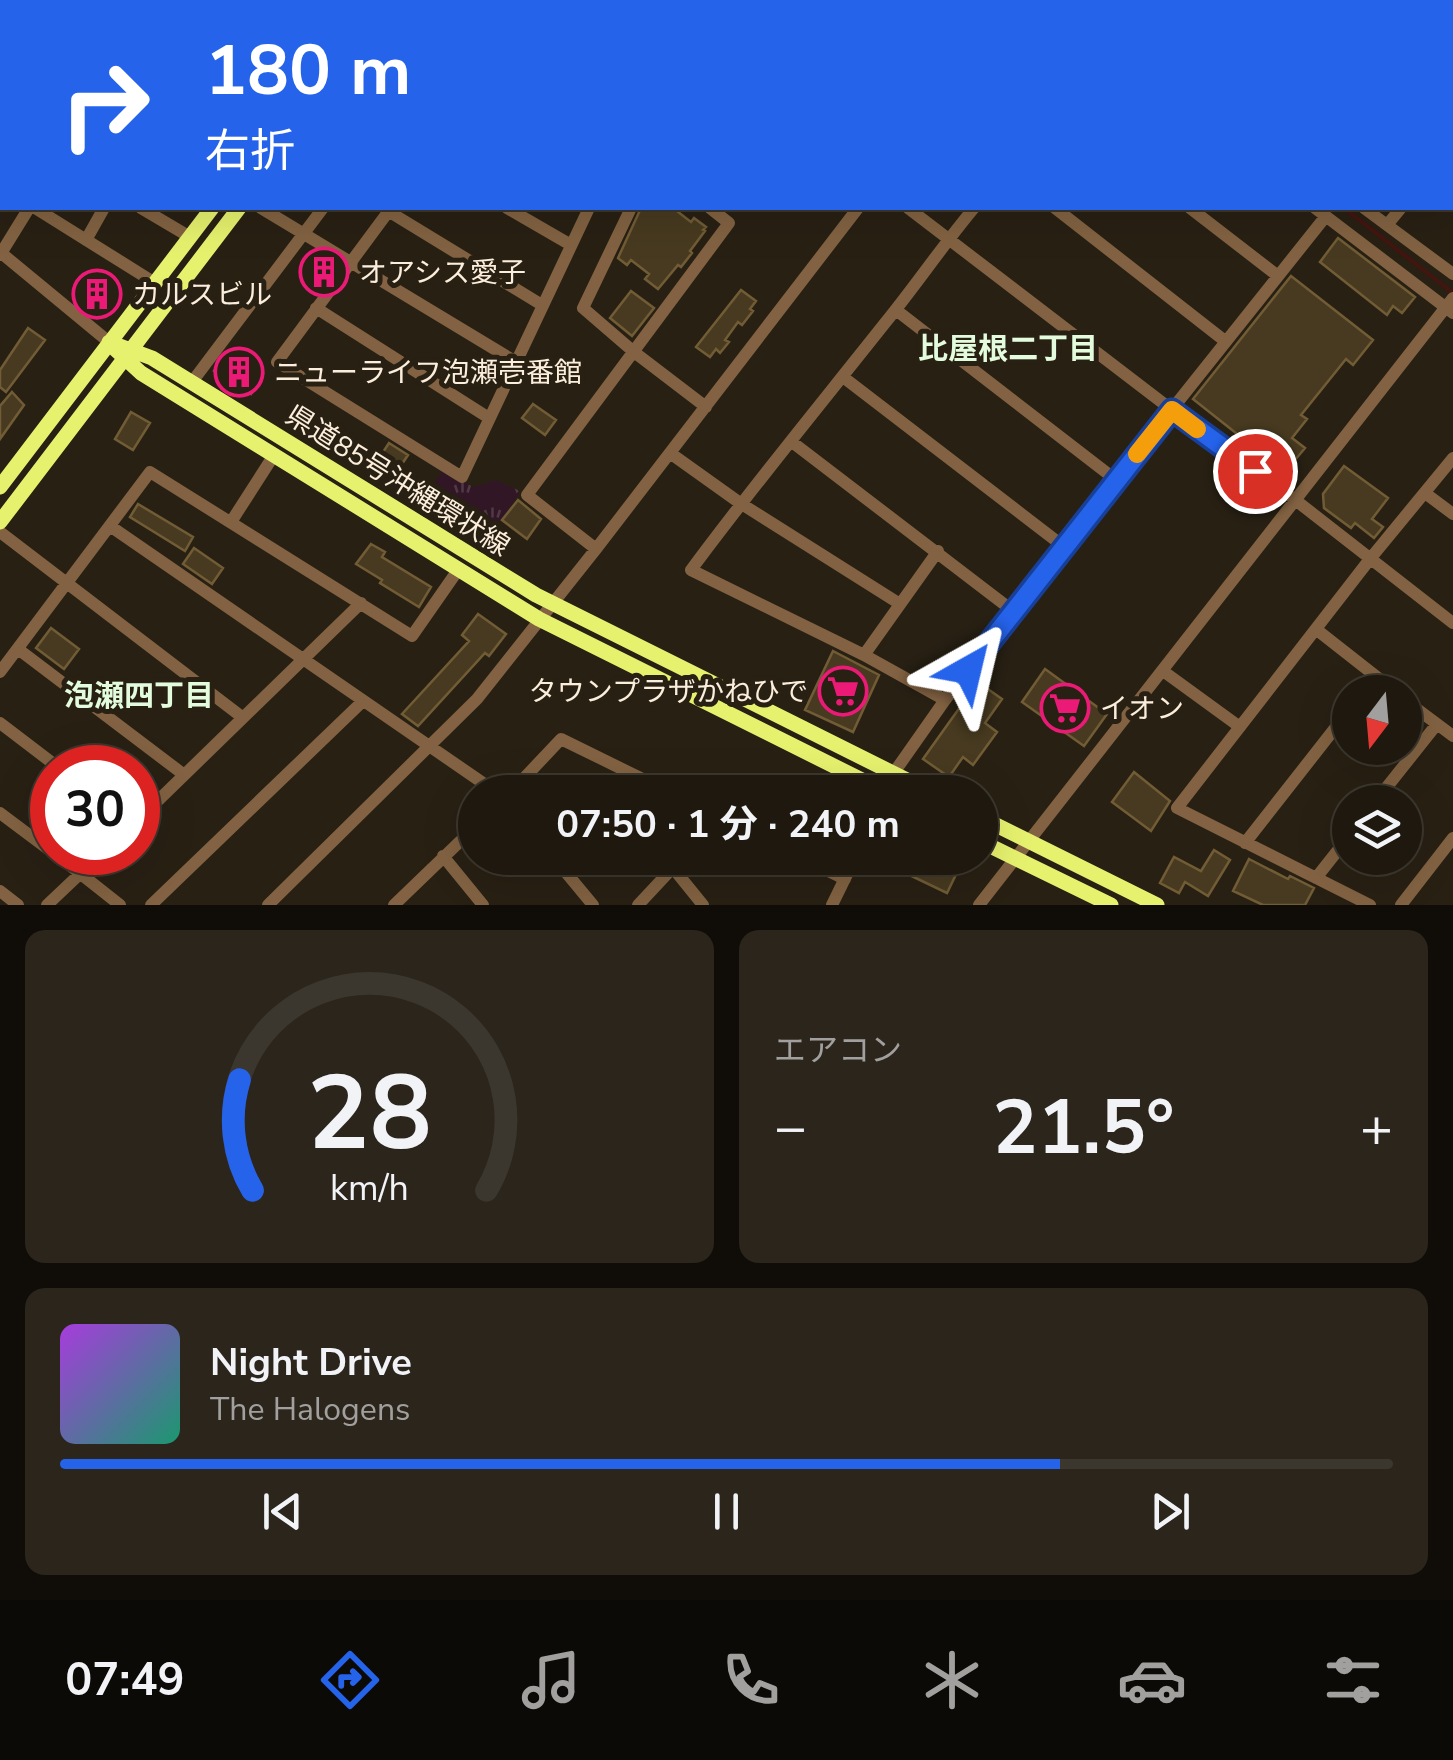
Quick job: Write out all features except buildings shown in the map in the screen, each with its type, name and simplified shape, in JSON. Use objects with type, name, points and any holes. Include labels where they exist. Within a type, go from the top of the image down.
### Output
[{"type":"main road","points":[[0,487],[210,210]]},
{"type":"main road","points":[[0,522],[237,210]]},
{"type":"main road","name":"県道85号沖縄環状線","points":[[109,342],[128,354],[152,358],[552,604],[893,774]]},
{"type":"main road","name":"県道85号沖縄環状線","points":[[128,354],[141,373],[538,619],[852,775]]},
{"type":"main road","points":[[998,826],[1156,905]]},
{"type":"main road","points":[[998,850],[1111,905]]},
{"type":"street","points":[[31,210],[0,253],[109,342]]},
{"type":"street","points":[[35,210],[155,282]]},
{"type":"street","points":[[86,240],[103,210]]},
{"type":"street","points":[[145,210],[190,237]]},
{"type":"street","points":[[264,210],[516,362]]},
{"type":"street","points":[[192,382],[321,210]]},
{"type":"street","points":[[389,210],[277,362],[462,476],[588,210]]},
{"type":"street","points":[[392,210],[542,305]]},
{"type":"street","points":[[510,210],[570,245]]},
{"type":"street","points":[[630,210],[583,308],[706,406]]},
{"type":"street","points":[[596,549],[527,495],[729,223],[713,210]]},
{"type":"street","points":[[268,905],[477,699],[856,210]]},
{"type":"street","points":[[911,210],[1453,622]]},
{"type":"street","points":[[945,700],[864,655],[691,570],[972,210]]},
{"type":"street","points":[[1058,210],[1225,341]]},
{"type":"street","points":[[1193,210],[1278,276]]},
{"type":"street","points":[[1367,210],[1453,274]]},
{"type":"street","points":[[1387,226],[1399,210]]},
{"type":"street","points":[[893,774],[1064,546],[1278,276],[1320,212],[1451,305],[979,905]]},
{"type":"street","points":[[316,308],[489,418]]},
{"type":"street","points":[[896,310],[1116,480]]},
{"type":"street","points":[[843,377],[1064,546]]},
{"type":"street","points":[[792,442],[1014,611]]},
{"type":"street","points":[[670,453],[740,503],[900,604]]},
{"type":"street","points":[[231,522],[274,455]]},
{"type":"street","points":[[1370,905],[1177,808],[1453,458]]},
{"type":"street","points":[[0,672],[150,472],[412,636],[458,570]]},
{"type":"street","points":[[1425,494],[1453,514]]},
{"type":"street","points":[[110,526],[470,775]]},
{"type":"street","points":[[0,532],[242,717]]},
{"type":"street","points":[[864,655],[938,551]]},
{"type":"street","points":[[160,798],[361,603]]},
{"type":"street","points":[[1317,630],[1374,675]]},
{"type":"street","points":[[18,649],[183,774]]},
{"type":"street","points":[[1162,671],[1240,727]]},
{"type":"street","points":[[152,905],[362,702]]},
{"type":"street","points":[[1422,713],[1453,736]]},
{"type":"street","points":[[0,723],[30,746]]},
{"type":"street","points":[[1388,785],[1436,724]]},
{"type":"street","points":[[1245,843],[1332,732]]},
{"type":"street","points":[[527,775],[562,739],[635,775]]},
{"type":"street","points":[[0,814],[30,836]]},
{"type":"street","points":[[1401,905],[1453,838]]},
{"type":"street","points":[[394,905],[458,842]]},
{"type":"street","points":[[443,856],[483,905]]},
{"type":"street","points":[[1316,878],[1332,858]]},
{"type":"street","points":[[47,905],[80,875]]},
{"type":"street","points":[[82,875],[120,905]]},
{"type":"street","points":[[568,875],[594,905]]},
{"type":"street","points":[[638,905],[666,875]]},
{"type":"street","points":[[684,875],[703,905]]},
{"type":"street","points":[[837,875],[845,879]]},
{"type":"street","points":[[832,905],[847,875]]},
{"type":"street","points":[[0,892],[18,905]]},
{"type":"green space","points":[[443,469],[473,487],[496,480],[518,490],[486,541],[423,502]]},
{"type":"waterway","points":[[1347,210],[1453,293]]},
{"type":"slow traffic","points":[[1137,454],[1172,410],[1197,429]]},
{"type":"place","name":"オアシス愛子","points":[[324,272]]},
{"type":"place","name":"カルスビル","points":[[97,294]]},
{"type":"place","name":"ニューライフ泡瀬壱番館","points":[[239,372]]},
{"type":"place","name":"タウンプラザかねひで","points":[[843,691]]},
{"type":"place","name":"イオン","points":[[1065,708]]},
{"type":"district","name":"比屋根二丁目","points":[[1008,349]]},
{"type":"district","name":"泡瀬四丁目","points":[[139,696]]},
{"type":"route","points":[[968,670],[1172,410],[1255,471]]}]
